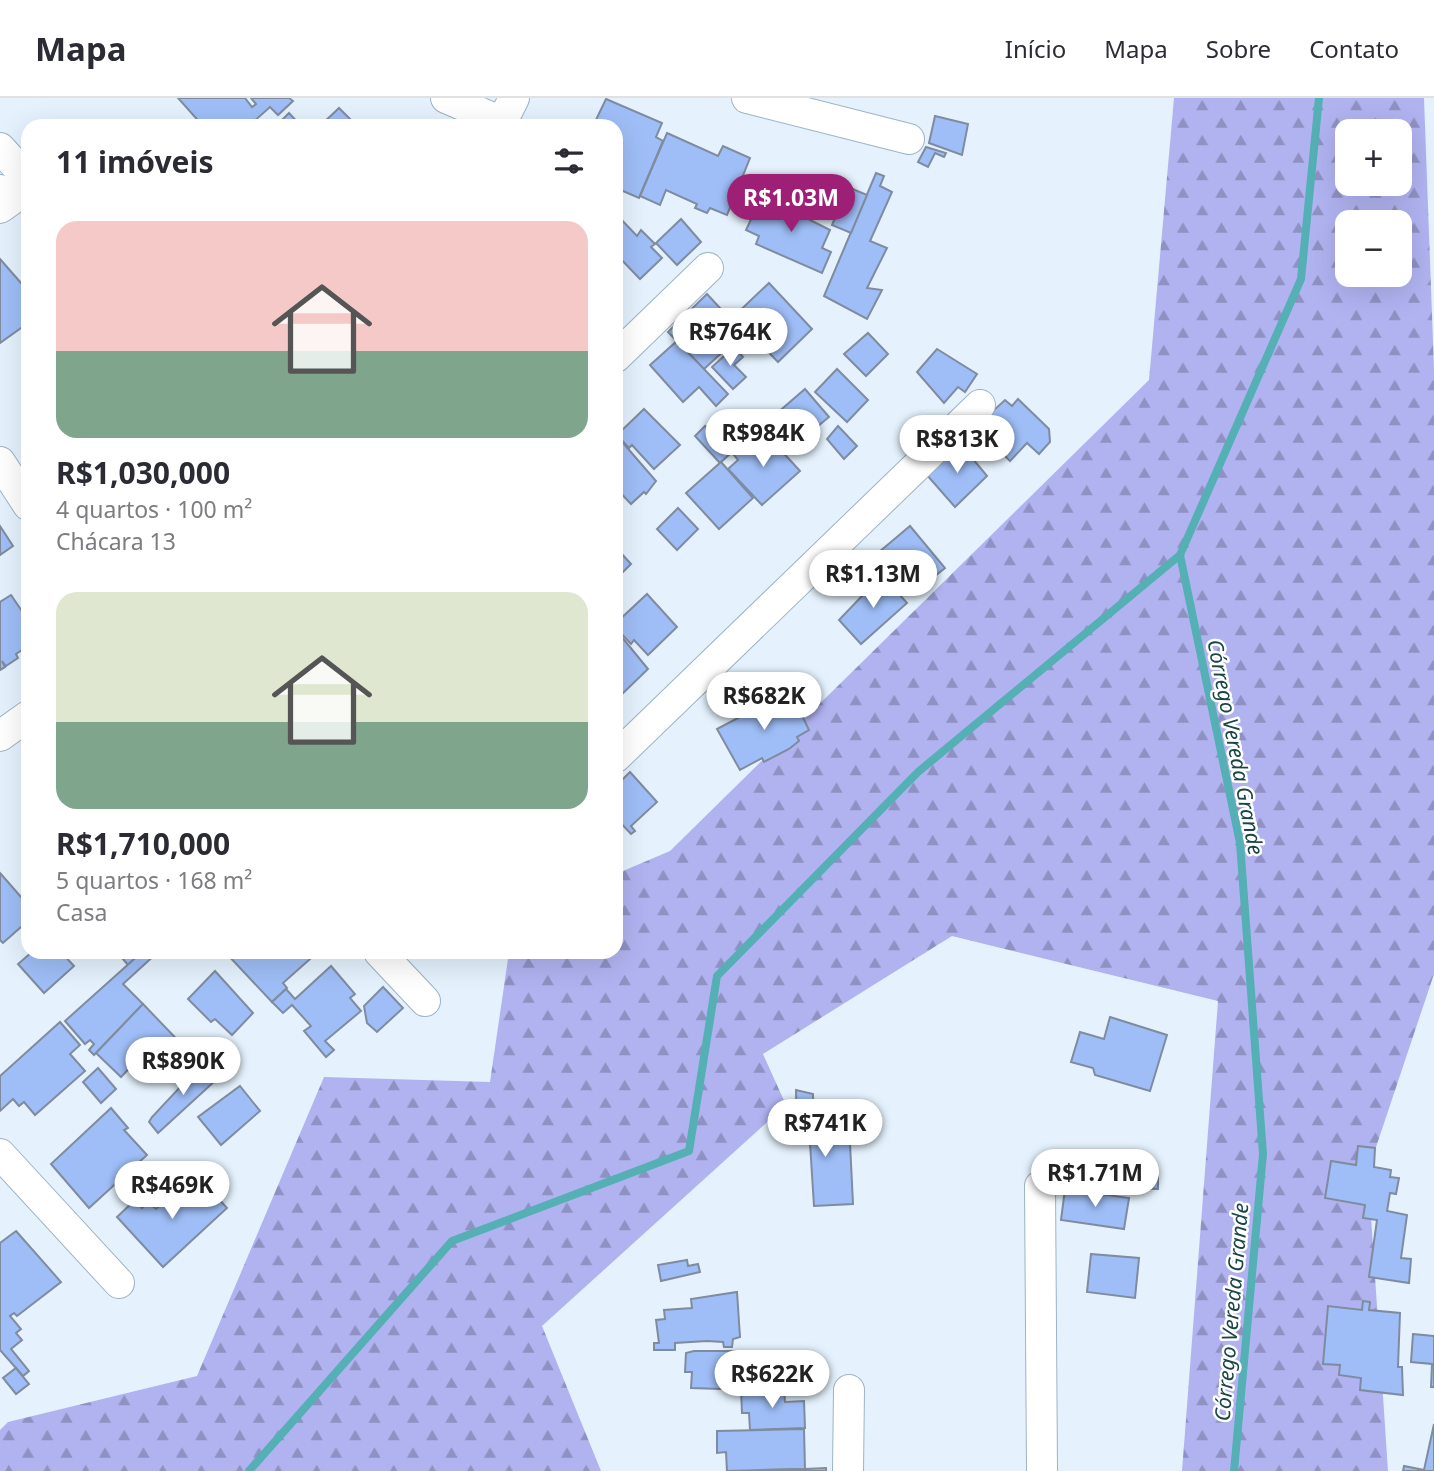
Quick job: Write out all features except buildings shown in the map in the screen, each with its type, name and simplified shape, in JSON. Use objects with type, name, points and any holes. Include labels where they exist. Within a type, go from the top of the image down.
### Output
[{"type":"street","points":[[446,98],[495,119]]},
{"type":"street","points":[[504,119],[514,98]]},
{"type":"street","points":[[747,98],[909,139]]},
{"type":"street","points":[[0,148],[21,170]]},
{"type":"street","points":[[0,190],[10,201],[0,208]]},
{"type":"street","points":[[623,350],[708,268]]},
{"type":"street","points":[[623,750],[980,405]]},
{"type":"street","points":[[0,462],[21,494]]},
{"type":"street","points":[[386,959],[425,1001]]},
{"type":"street","points":[[0,1154],[119,1283]]},
{"type":"street","points":[[1040,1186],[1042,1471]]},
{"type":"street","points":[[848,1471],[849,1390]]},
{"type":"green space","points":[[1174,98],[1424,98],[1434,369],[1434,974],[1368,1171],[1388,1471],[1182,1471],[1218,1001],[952,936],[763,1054],[786,1105],[542,1326],[601,1471],[0,1471],[0,1430],[8,1422],[197,1376],[324,1077],[490,1082],[508,959],[623,959],[623,871],[670,851],[1149,380]]},
{"type":"waterway","name":"Córrego Vereda Grande","points":[[1234,1471],[1263,1154],[1240,843],[1180,555],[1301,279],[1319,98]]},
{"type":"waterway","points":[[249,1471],[452,1241],[689,1151],[717,976],[918,772],[1180,555]]}]
